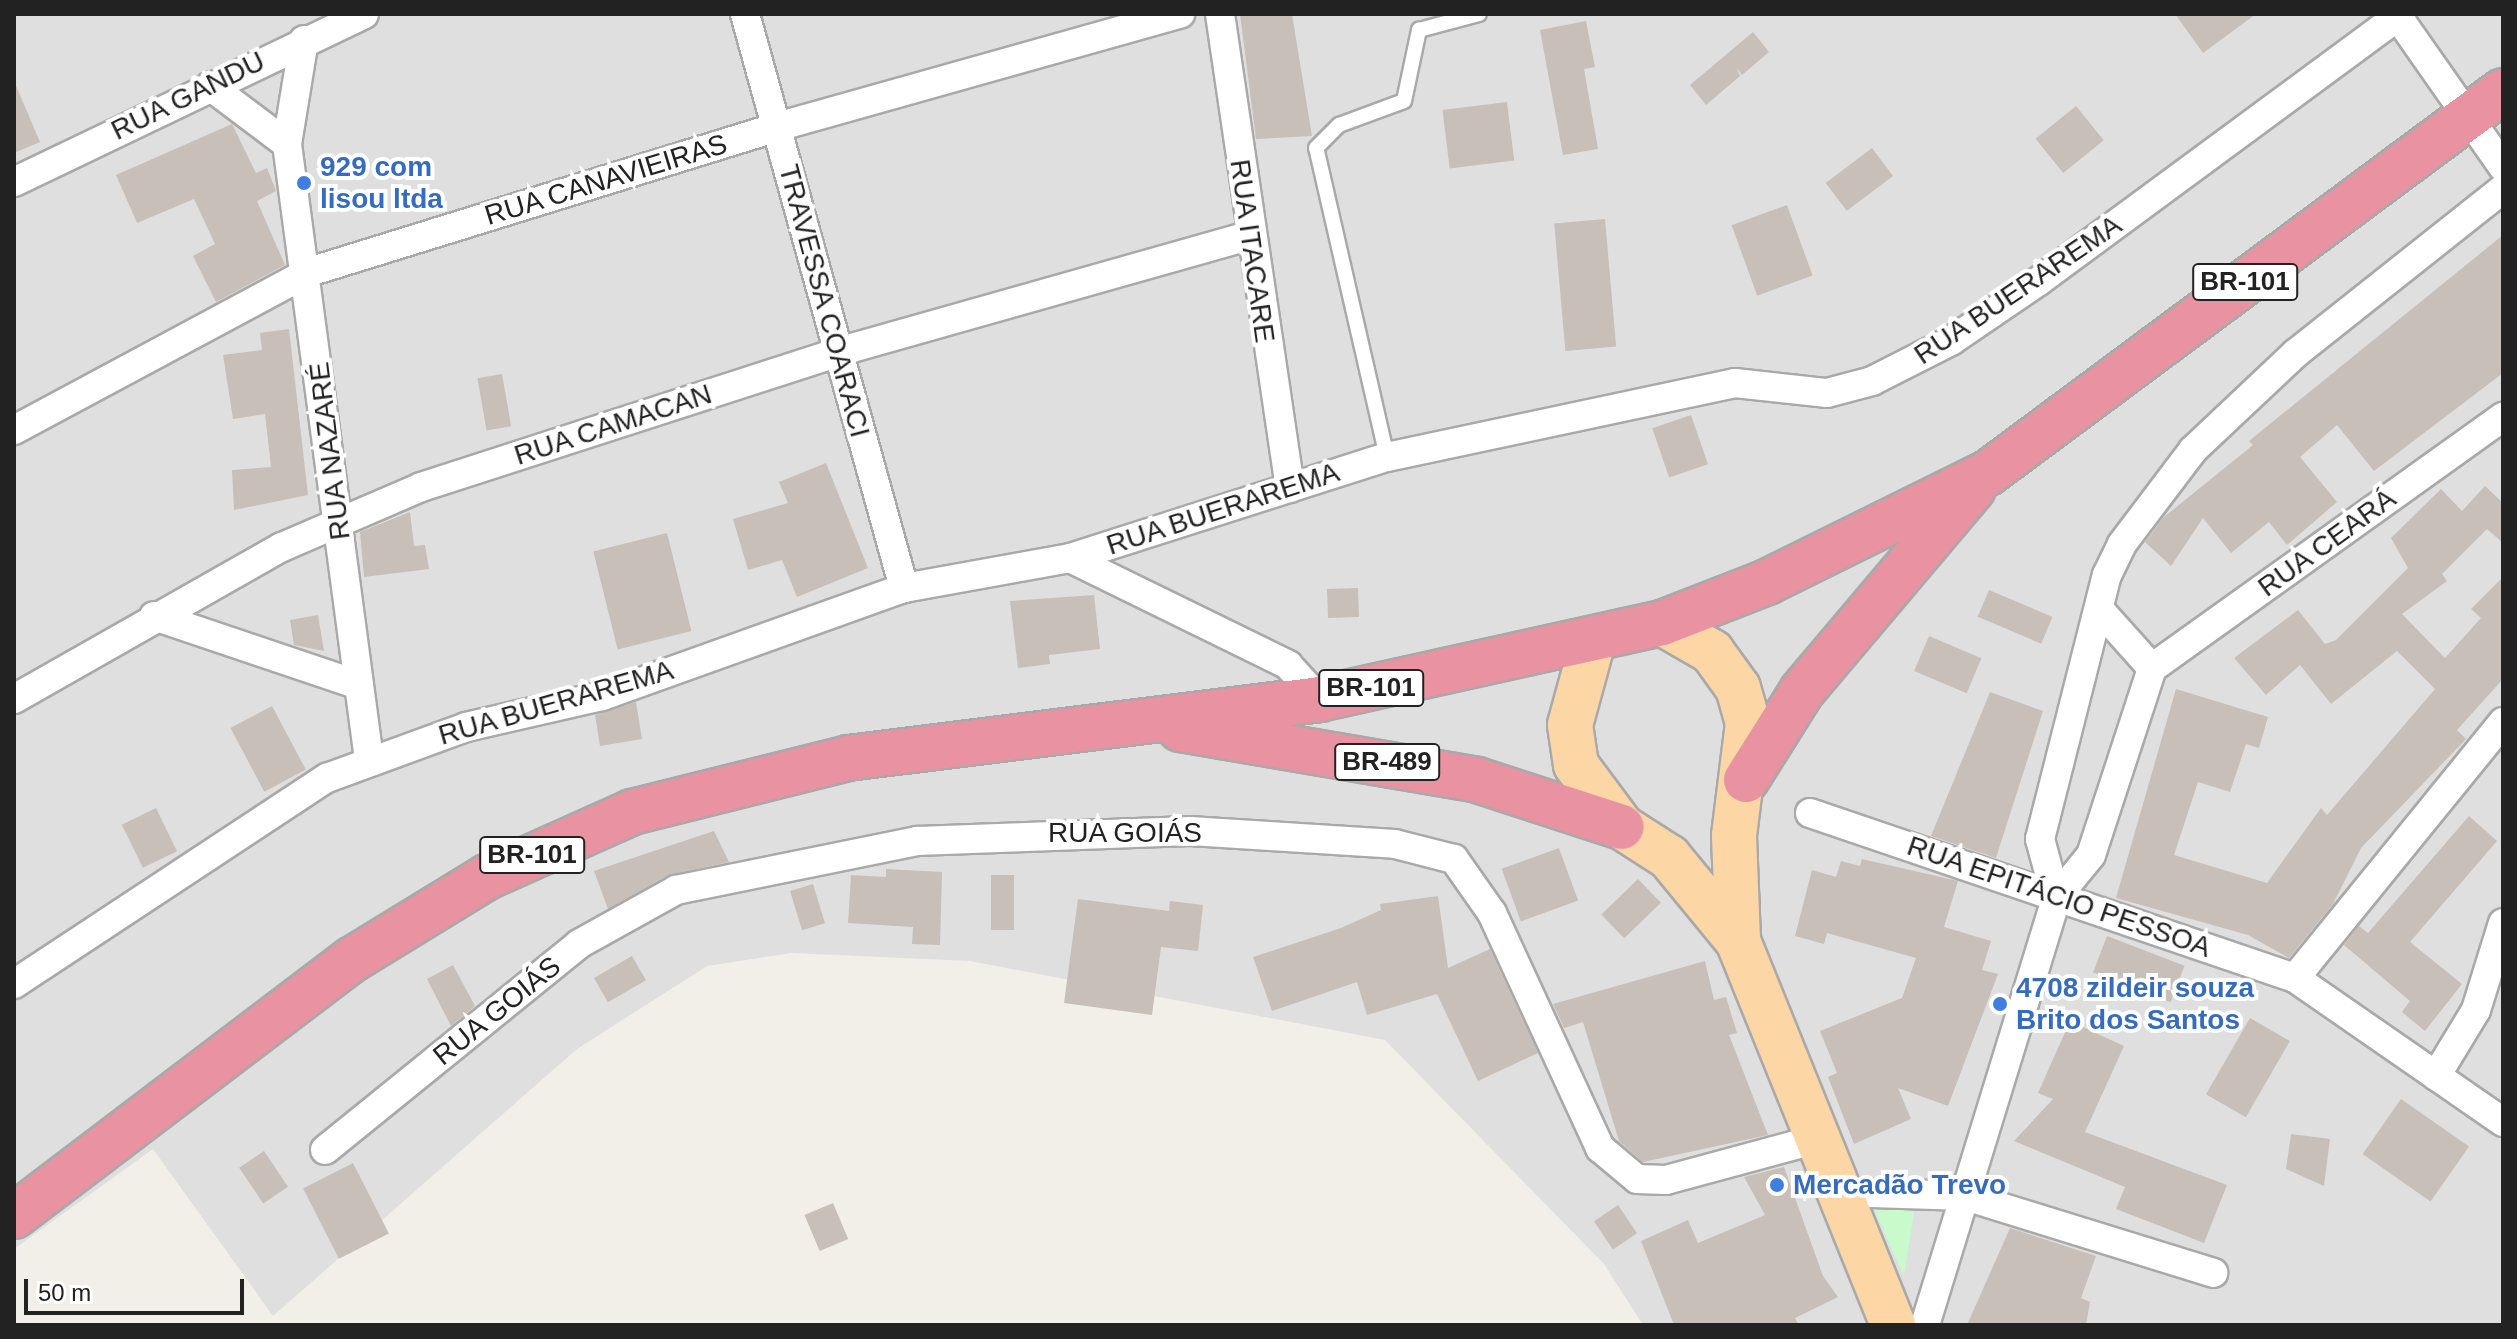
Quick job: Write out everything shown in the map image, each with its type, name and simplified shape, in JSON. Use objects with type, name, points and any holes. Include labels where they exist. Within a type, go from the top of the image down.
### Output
[{"type":"highway","name":"BR-101","points":[[14,1216],[353,959],[565,839],[705,788],[804,767],[1319,699],[1593,641],[1662,623],[1767,582],[1988,473],[2503,91]]},
{"type":"highway","name":"BR-489","points":[[1746,780],[1802,691],[1988,473]]},
{"type":"highway","name":"BR-489","points":[[1147,722],[1477,780],[1622,827]]},
{"type":"main road","name":"BR-489","points":[[1662,623],[1712,652],[1738,688],[1748,723],[1746,780],[1734,836],[1738,941]]},
{"type":"main road","name":"BR-489","points":[[1593,641],[1570,725],[1576,765],[1622,827],[1669,857],[1738,941],[1893,1325]]},
{"type":"main road","points":[[1669,857],[1702,854],[1734,836]]},
{"type":"street","name":"RUA GANDU","points":[[14,182],[304,40],[364,14]]},
{"type":"street","name":"TRAVESSA COARACI","points":[[745,14],[904,588]]},
{"type":"street","name":"RUA CANAVIEIRAS","points":[[14,430],[309,272],[777,127],[1180,14]]},
{"type":"street","name":"RUA ITACARE","points":[[1220,14],[1248,236],[1290,488]]},
{"type":"street","name":"RUA BUERAREMA","points":[[14,984],[327,778],[369,759],[602,696],[904,588],[1070,558],[1387,457],[1735,383],[1827,393],[1872,381],[1951,341],[2039,281],[2399,15]]},
{"type":"street","points":[[2399,15],[2503,167]]},
{"type":"street","name":"RUA NAZARÉ","points":[[304,40],[287,144],[309,272],[337,519],[369,759]]},
{"type":"street","points":[[210,86],[287,144]]},
{"type":"street","points":[[2056,898],[2040,839],[2099,609],[2122,544],[2193,450],[2296,353],[2503,189]]},
{"type":"street","name":"RUA CAMACAN","points":[[14,699],[154,616],[337,519],[838,352],[1248,236]]},
{"type":"street","name":"RUA CEARÁ","points":[[2152,668],[2503,417]]},
{"type":"street","points":[[1070,558],[1288,665],[1319,699]]},
{"type":"street","points":[[1925,1325],[2056,898],[2091,855],[2152,668],[2099,609]]},
{"type":"street","points":[[154,616],[359,685]]},
{"type":"street","points":[[2295,978],[2503,722]]},
{"type":"street","name":"RUA EPITÁCIO PESSOA","points":[[1810,813],[2295,978],[2503,1122]]},
{"type":"street","name":"RUA GOIÁS","points":[[325,1150],[579,944],[676,890],[917,841],[1190,831],[1395,844],[1454,859],[1492,913],[1600,1148],[1637,1179],[1666,1180],[1818,1139]]},
{"type":"street","points":[[2436,1076],[2481,998],[2503,923]]},
{"type":"street","points":[[1840,1192],[1965,1196],[2213,1273]]},
{"type":"lane","points":[[1387,457],[1316,148],[1339,125],[1404,101],[1419,30],[1479,14]]},
{"type":"shaded area","points":[[14,14],[2503,14],[2503,1325],[1643,1325],[1604,1264],[1385,1040],[970,961],[792,953],[707,966],[577,1049],[273,1316],[153,1149],[14,1249]]},
{"type":"green space","points":[[1873,1207],[1914,1211],[1904,1276]]},
{"type":"building","points":[[1240,14],[1292,14],[1312,136],[1256,139]]},
{"type":"building","points":[[2175,14],[2256,14],[2203,53]]},
{"type":"building","points":[[1586,21],[1595,67],[1584,69],[1598,149],[1563,155],[1540,30]]},
{"type":"building","points":[[1753,32],[1769,52],[1742,75],[1737,68],[1740,76],[1706,105],[1690,85]]},
{"type":"building","points":[[14,81],[40,142],[14,153]]},
{"type":"building","points":[[1507,102],[1514,161],[1450,168],[1442,110]]},
{"type":"building","points":[[2076,106],[2104,140],[2063,173],[2036,139]]},
{"type":"building","points":[[232,124],[256,173],[267,168],[276,191],[257,201],[285,265],[216,302],[193,256],[215,244],[194,199],[137,223],[116,175]]},
{"type":"building","points":[[1872,148],[1893,176],[1847,211],[1826,183]]},
{"type":"building","points":[[1787,205],[1813,275],[1757,296],[1732,225]]},
{"type":"building","points":[[1605,219],[1616,347],[1565,351],[1554,223]]},
{"type":"building","points":[[2503,235],[2503,373],[2374,471],[2337,425],[2300,457],[2337,502],[2287,545],[2269,522],[2231,553],[2203,518],[2171,566],[2145,542],[2164,517],[2253,445],[2249,441]]},
{"type":"building","points":[[289,329],[308,495],[234,510],[232,470],[271,467],[265,414],[233,419],[223,355],[262,350],[260,333]]},
{"type":"building","points":[[502,374],[511,426],[487,431],[477,378]]},
{"type":"building","points":[[1691,415],[1708,464],[1669,478],[1652,428]]},
{"type":"building","points":[[826,463],[868,568],[797,597],[782,560],[748,570],[733,519],[788,503],[779,482]]},
{"type":"building","points":[[2485,486],[2503,503],[2503,543],[2487,529],[2442,574],[2447,581],[2402,614],[2445,658],[2481,618],[2471,609],[2503,577],[2503,679],[2457,730],[2466,739],[2361,848],[2333,904],[2289,958],[2248,935],[2116,898],[2176,689],[2268,717],[2259,748],[2246,744],[2230,792],[2198,782],[2174,855],[2267,883],[2321,808],[2327,815],[2435,689],[2397,651],[2331,704],[2300,665],[2266,695],[2234,658],[2298,610],[2325,644],[2336,640],[2408,568],[2391,538],[2441,489],[2462,511]]},
{"type":"building","points":[[410,512],[414,546],[425,545],[429,569],[364,577],[360,532]]},
{"type":"building","points":[[667,533],[691,631],[618,649],[593,551]]},
{"type":"building","points":[[1358,588],[1359,617],[1328,618],[1327,589]]},
{"type":"building","points":[[1989,590],[2053,617],[2041,644],[1978,617]]},
{"type":"building","points":[[1094,595],[1100,649],[1049,655],[1050,664],[1018,668],[1010,601]]},
{"type":"building","points":[[318,615],[324,651],[294,645],[290,620]]},
{"type":"building","points":[[1929,636],[1981,658],[1967,693],[1914,671]]},
{"type":"building","points":[[1990,692],[2043,711],[1996,858],[1931,836]]},
{"type":"building","points":[[636,702],[642,739],[600,746],[595,715]]},
{"type":"building","points":[[272,706],[306,770],[264,792],[231,728]]},
{"type":"building","points":[[156,808],[177,851],[143,868],[122,825]]},
{"type":"building","points":[[2469,816],[2497,841],[2410,942],[2462,984],[2425,1031],[2402,1012],[2410,1001],[2344,945],[2359,926],[2368,933]]},
{"type":"building","points":[[714,831],[729,862],[668,875],[608,909],[594,871]]},
{"type":"building","points":[[1559,848],[1578,901],[1521,921],[1502,869]]},
{"type":"building","points":[[1862,859],[1958,881],[1944,927],[1991,941],[1982,970],[1998,974],[1948,1106],[1898,1088],[1911,1119],[1854,1144],[1828,1077],[1837,1073],[1820,1031],[1902,998],[1916,958],[1827,933],[1824,944],[1795,936],[1812,870],[1836,877],[1841,861],[1860,866]]},
{"type":"building","points":[[886,869],[942,872],[940,945],[912,944],[913,927],[848,923],[851,875],[886,877]]},
{"type":"building","points":[[991,875],[1014,875],[1014,930],[991,930]]},
{"type":"building","points":[[1638,879],[1661,903],[1624,938],[1601,914]]},
{"type":"building","points":[[813,884],[825,923],[802,930],[790,891]]},
{"type":"building","points":[[1438,896],[1448,968],[1490,949],[1538,1053],[1478,1081],[1437,994],[1367,1015],[1357,982],[1272,1011],[1253,957],[1341,928],[1381,910],[1380,904]]},
{"type":"building","points":[[1078,899],[1169,911],[1170,901],[1203,905],[1198,951],[1161,947],[1152,1015],[1064,1003]]},
{"type":"building","points":[[2107,936],[2184,966],[2171,1002],[2093,972]]},
{"type":"building","points":[[632,956],[646,980],[608,1002],[594,978]]},
{"type":"building","points":[[1705,961],[1714,1000],[1726,997],[1737,1033],[1729,1035],[1768,1135],[1643,1162],[1619,1141],[1583,1022],[1564,1028],[1553,1004]]},
{"type":"building","points":[[453,965],[475,1006],[451,1026],[427,979]]},
{"type":"building","points":[[2250,1018],[2290,1041],[2246,1117],[2206,1094]]},
{"type":"building","points":[[2070,1021],[2124,1046],[2085,1132],[2227,1185],[2204,1243],[2116,1209],[2125,1187],[2014,1141],[2053,1099],[2038,1093]]},
{"type":"building","points":[[2401,1099],[2469,1147],[2431,1201],[2363,1154]]},
{"type":"building","points":[[2291,1134],[2330,1139],[2324,1186],[2286,1169]]},
{"type":"building","points":[[264,1151],[288,1187],[263,1203],[239,1168]]},
{"type":"building","points":[[353,1163],[389,1233],[339,1259],[303,1188]]},
{"type":"building","points":[[1784,1167],[1823,1276],[1838,1297],[1795,1318],[1799,1325],[1674,1325],[1641,1241],[1688,1220],[1698,1243],[1765,1215],[1744,1177]]},
{"type":"building","points":[[833,1203],[848,1239],[820,1251],[804,1215]]},
{"type":"building","points":[[1618,1205],[1637,1233],[1613,1249],[1594,1221]]},
{"type":"building","points":[[2010,1228],[2096,1256],[2081,1298],[2090,1302],[2086,1325],[1967,1325]]},
{"type":"place","name":"929 com lisou ltda","points":[[304,183]]},
{"type":"place","name":"4708 zildeir souza Brito dos Santos","points":[[2000,1004]]},
{"type":"place","name":"Mercadão Trevo","points":[[1777,1185]]}]
